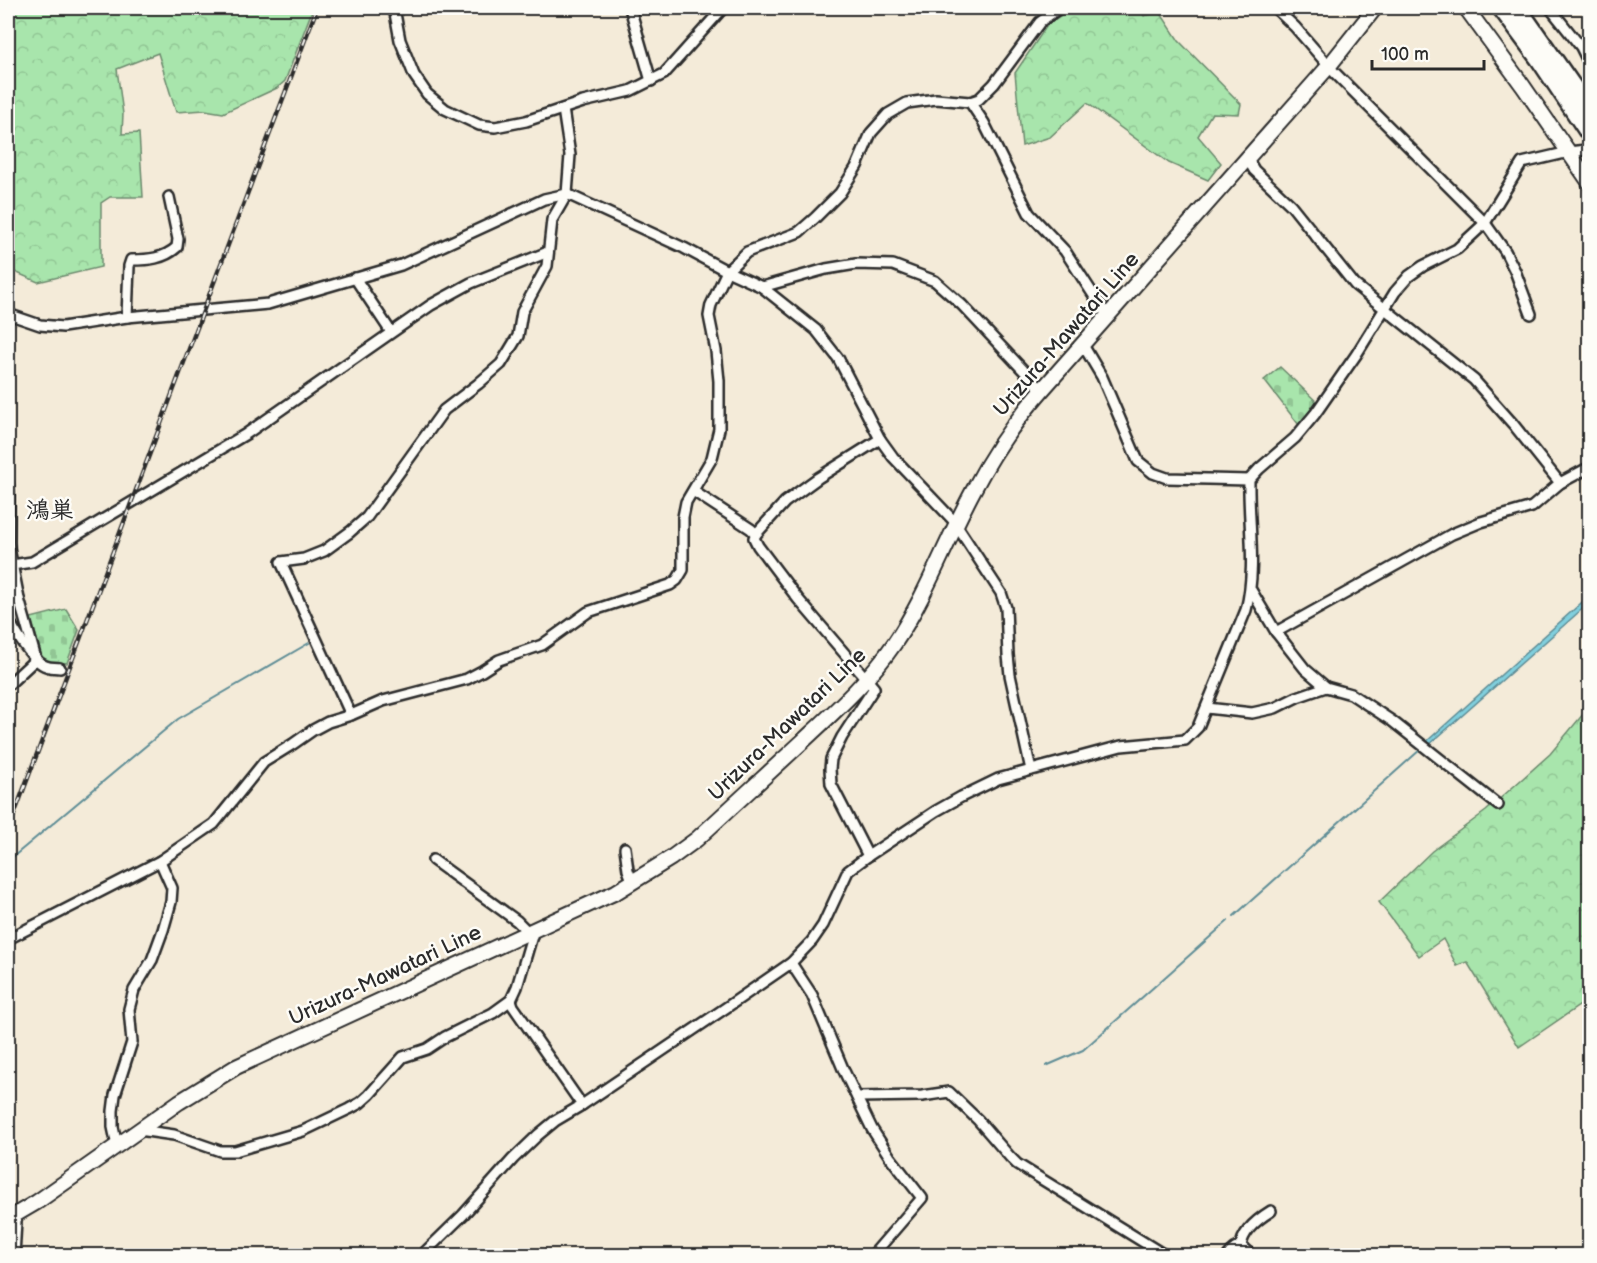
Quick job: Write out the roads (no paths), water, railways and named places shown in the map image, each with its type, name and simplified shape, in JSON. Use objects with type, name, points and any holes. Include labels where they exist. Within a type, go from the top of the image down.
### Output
[{"type":"highway","points":[[1501,8],[1539,59],[1588,142]]},
{"type":"highway","points":[[1518,8],[1590,111]]},
{"type":"main road","name":"Urizura-Mawatari Line","points":[[11,1218],[179,1102],[236,1067],[616,892],[697,839],[829,717],[885,657],[918,603],[972,491],[1011,427],[1329,66],[1375,8]]},
{"type":"main road","points":[[1466,8],[1590,183]]},
{"type":"street","points":[[394,8],[400,40],[414,75],[427,94],[445,109],[479,125],[495,127],[526,122],[583,102],[630,91],[651,81],[664,74],[675,63],[723,8]]},
{"type":"street","points":[[630,8],[651,81]]},
{"type":"street","points":[[8,939],[160,861],[214,824],[264,762],[328,722],[383,701],[467,679],[499,660],[542,645],[588,612],[670,585],[677,580],[683,570],[683,517],[686,502],[712,458],[719,429],[719,381],[710,316],[711,305],[727,271],[747,252],[799,232],[815,218],[840,193],[857,166],[871,133],[888,114],[907,103],[936,99],[970,102],[979,99],[994,84],[1040,22],[1059,8]]},
{"type":"street","points":[[1275,8],[1329,66],[1485,223],[1505,251],[1531,314]]},
{"type":"street","points":[[1550,8],[1581,47],[1589,63]]},
{"type":"street","points":[[970,102],[984,123],[1029,213],[1065,251],[1102,308],[1109,315]]},
{"type":"street","points":[[351,715],[281,562],[304,559],[324,551],[367,517],[444,410],[501,364],[518,336],[522,312],[547,266],[552,220],[567,194],[570,155],[563,109]]},
{"type":"street","points":[[421,1256],[463,1215],[513,1159],[555,1121],[791,963],[818,933],[848,871],[868,856],[936,811],[998,779],[1121,746],[1185,740],[1198,728],[1246,610],[1251,590],[1249,480],[1295,438],[1315,414],[1395,292],[1409,276],[1423,266],[1457,249],[1485,223],[1522,163],[1569,152],[1588,142]]},
{"type":"street","points":[[1247,158],[1254,170],[1291,205],[1355,285],[1474,380],[1560,483]]},
{"type":"street","points":[[8,314],[40,325],[63,327],[127,317],[268,304],[401,265],[544,199],[567,194],[762,287],[816,330],[838,358],[880,440],[892,457],[945,510],[1001,593],[1006,608],[1010,675],[1031,770]]},
{"type":"street","points":[[127,317],[131,261],[161,257],[177,248],[178,239],[169,196]]},
{"type":"street","points":[[12,565],[32,562],[246,435],[431,305],[471,283],[548,252]]},
{"type":"street","points":[[762,287],[826,269],[856,264],[893,265],[935,281],[962,305],[1042,390]]},
{"type":"street","points":[[355,278],[391,332]]},
{"type":"street","points":[[1083,345],[1102,377],[1138,461],[1153,474],[1167,478],[1249,480]]},
{"type":"street","points":[[868,856],[831,784],[830,769],[831,759],[842,737],[874,688],[798,599],[754,538],[785,502],[818,478],[880,440]]},
{"type":"street","points":[[1276,632],[1452,534],[1481,522],[1532,507],[1560,483],[1590,467]]},
{"type":"street","points":[[8,483],[8,542],[19,599],[36,659]]},
{"type":"street","points":[[693,490],[752,529],[756,534]]},
{"type":"street","points":[[1251,590],[1276,632],[1305,669],[1326,687],[1351,694],[1392,721],[1498,805]]},
{"type":"street","points":[[8,602],[19,599]]},
{"type":"street","points":[[8,618],[15,633],[36,659],[44,666],[60,668]]},
{"type":"street","points":[[8,685],[36,659]]},
{"type":"street","points":[[1207,708],[1252,713],[1275,708],[1326,687]]},
{"type":"street","points":[[625,848],[628,870],[633,882]]},
{"type":"street","points":[[139,1130],[174,1135],[220,1151],[235,1151],[303,1131],[360,1103],[404,1057],[427,1049],[445,1037],[493,1013],[511,1000],[532,936],[517,921],[433,860]]},
{"type":"street","points":[[117,1146],[113,1127],[113,1111],[115,1095],[132,1042],[129,1009],[135,990],[152,960],[171,902],[172,888],[160,861]]},
{"type":"street","points":[[791,963],[812,995],[844,1071],[872,1129],[890,1157],[922,1198],[872,1256]]},
{"type":"street","points":[[511,1000],[582,1105]]},
{"type":"street","points":[[857,1097],[921,1096],[949,1092],[978,1120],[1017,1164],[1166,1256]]},
{"type":"street","points":[[1241,1247],[1241,1239],[1249,1228],[1270,1211]]},
{"type":"street","points":[[11,1218],[16,1221],[14,1256]]},
{"type":"street","points":[[1228,1256],[1234,1248],[1241,1247],[1246,1249],[1251,1256]]},
{"type":"water","points":[[1589,596],[1589,603],[1429,745],[1426,742]]},
{"type":"waterway","points":[[8,861],[178,719],[309,643]]},
{"type":"waterway","points":[[1234,916],[1421,749]]},
{"type":"waterway","points":[[1046,1066],[1083,1050],[1228,921]]},
{"type":"railway","points":[[8,831],[317,8]]},
{"type":"district","name":"鴻巣","points":[[50,510]]}]
